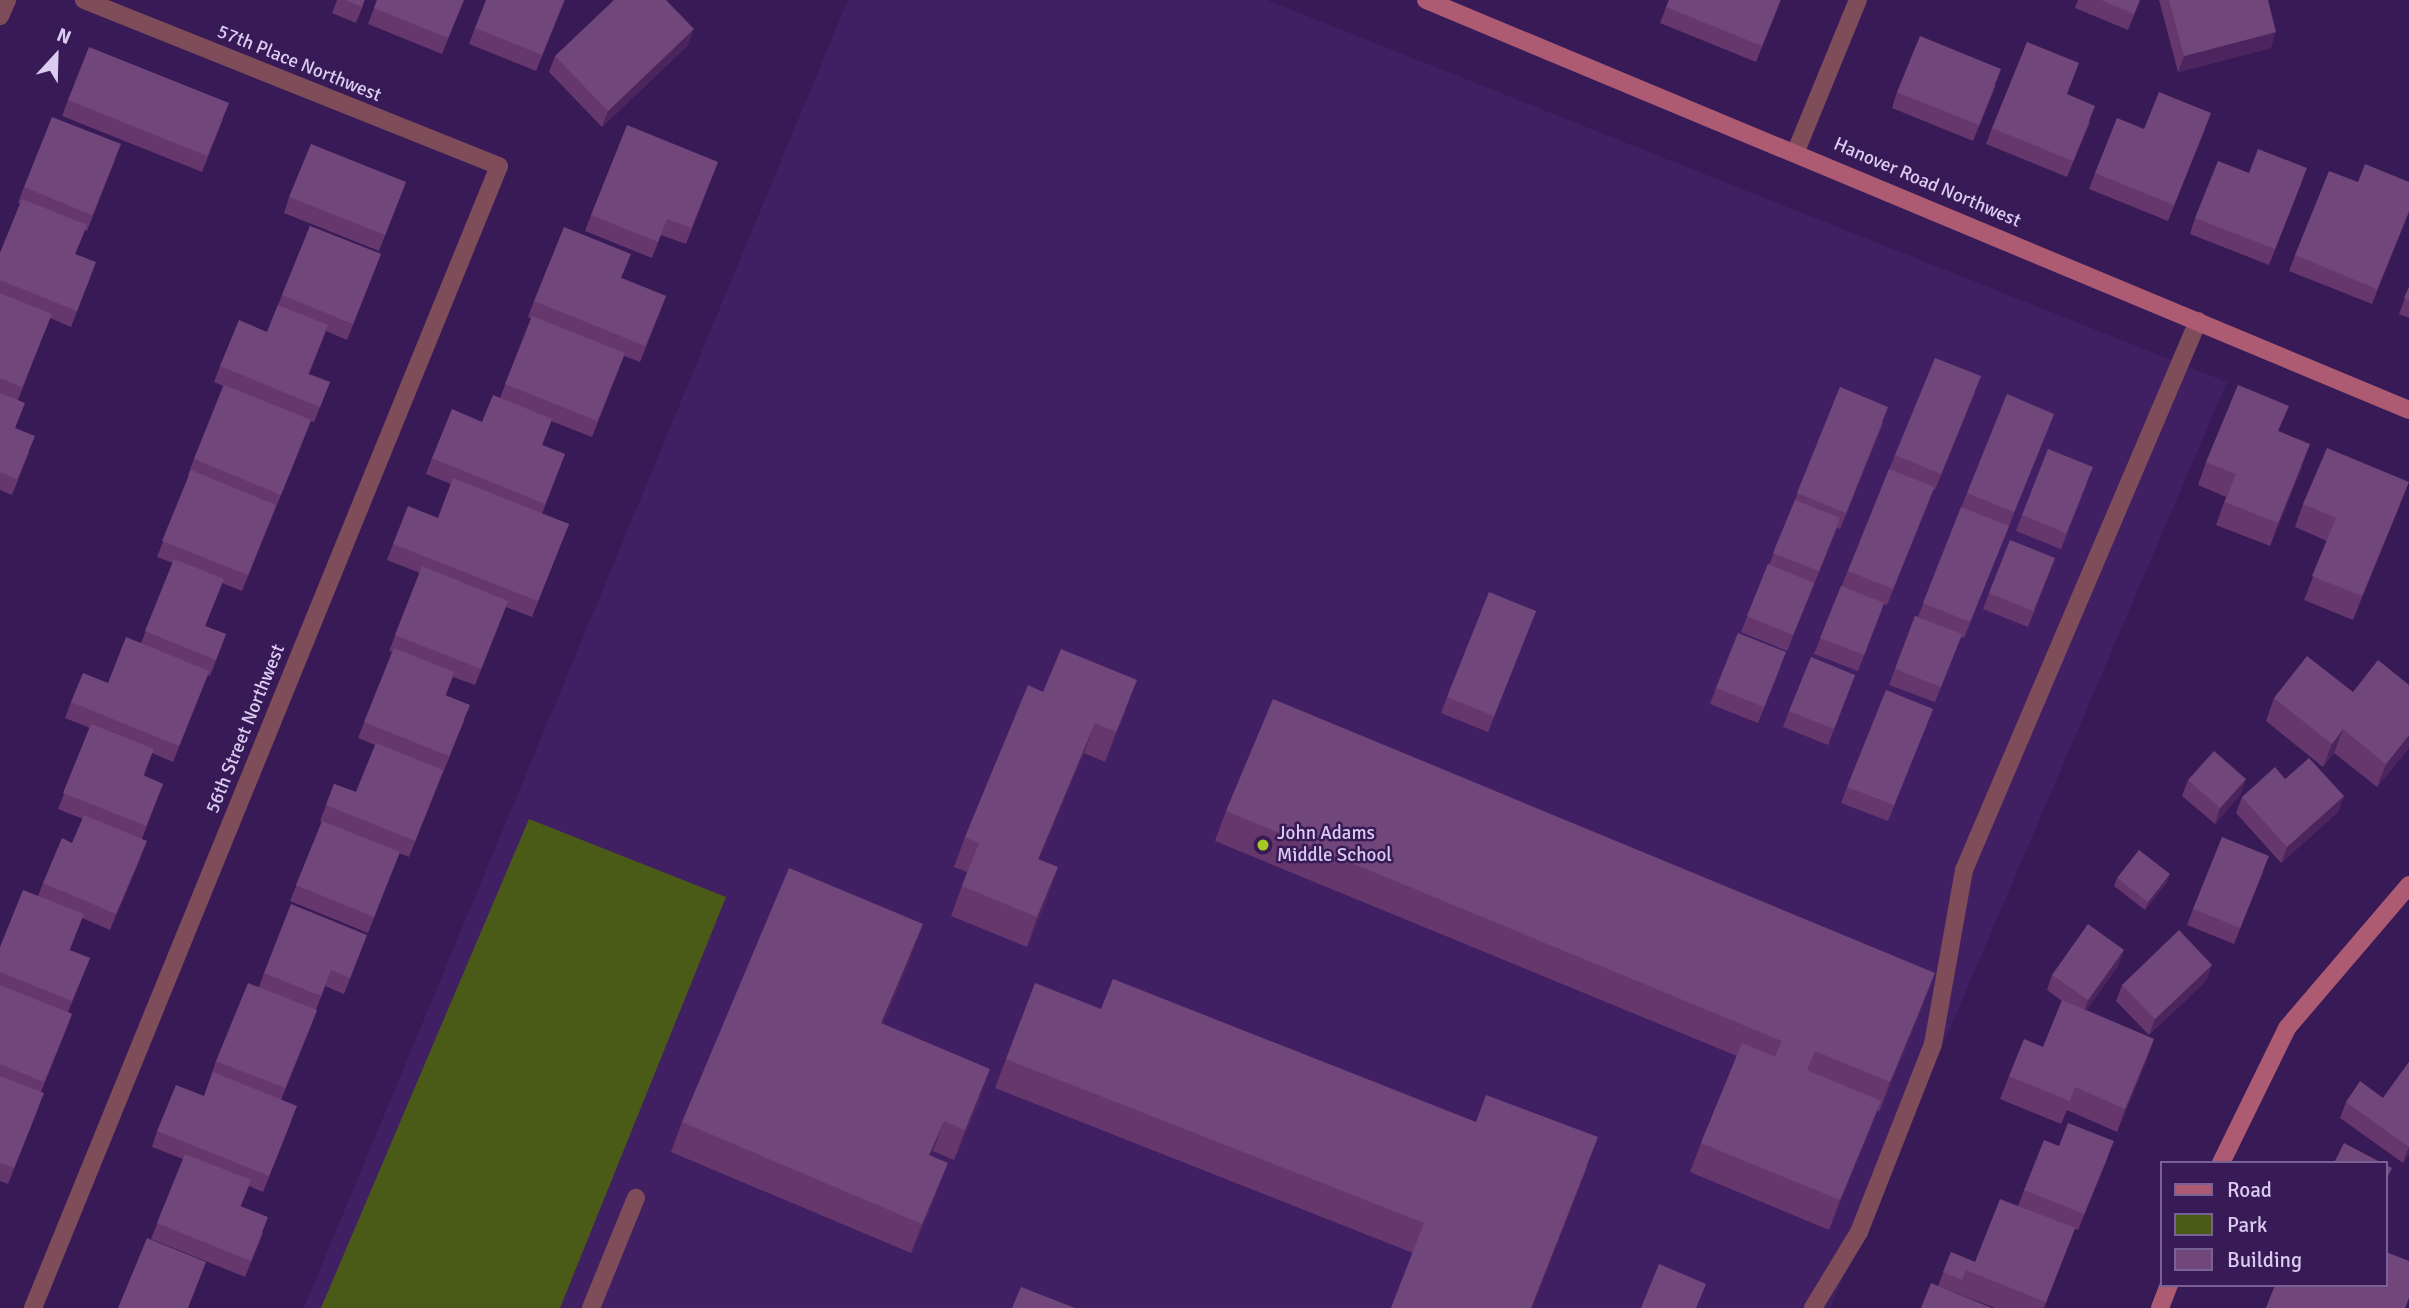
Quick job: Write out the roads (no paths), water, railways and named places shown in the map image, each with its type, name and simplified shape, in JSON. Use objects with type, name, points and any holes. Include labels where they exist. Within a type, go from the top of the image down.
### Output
[{"type":"street","points":[[0,16],[7,0]]},
{"type":"street","name":"57th Place Northwest","points":[[84,0],[499,166]]},
{"type":"street","name":"Hanover Road Northwest","points":[[1426,0],[1796,151],[2409,410]]},
{"type":"street","points":[[1796,151],[1858,0]]},
{"type":"street","name":"56th Street Northwest","points":[[33,1308],[499,166]]},
{"type":"street","points":[[1813,1308],[1859,1233],[1933,1044],[1964,870],[2198,321]]},
{"type":"street","points":[[2222,1161],[2287,1028],[2409,885]]},
{"type":"street","points":[[591,1308],[636,1198]]},
{"type":"street","points":[[2160,1308],[2168,1287]]},
{"type":"place","name":"John Adams Middle School","points":[[1263,845]]}]
